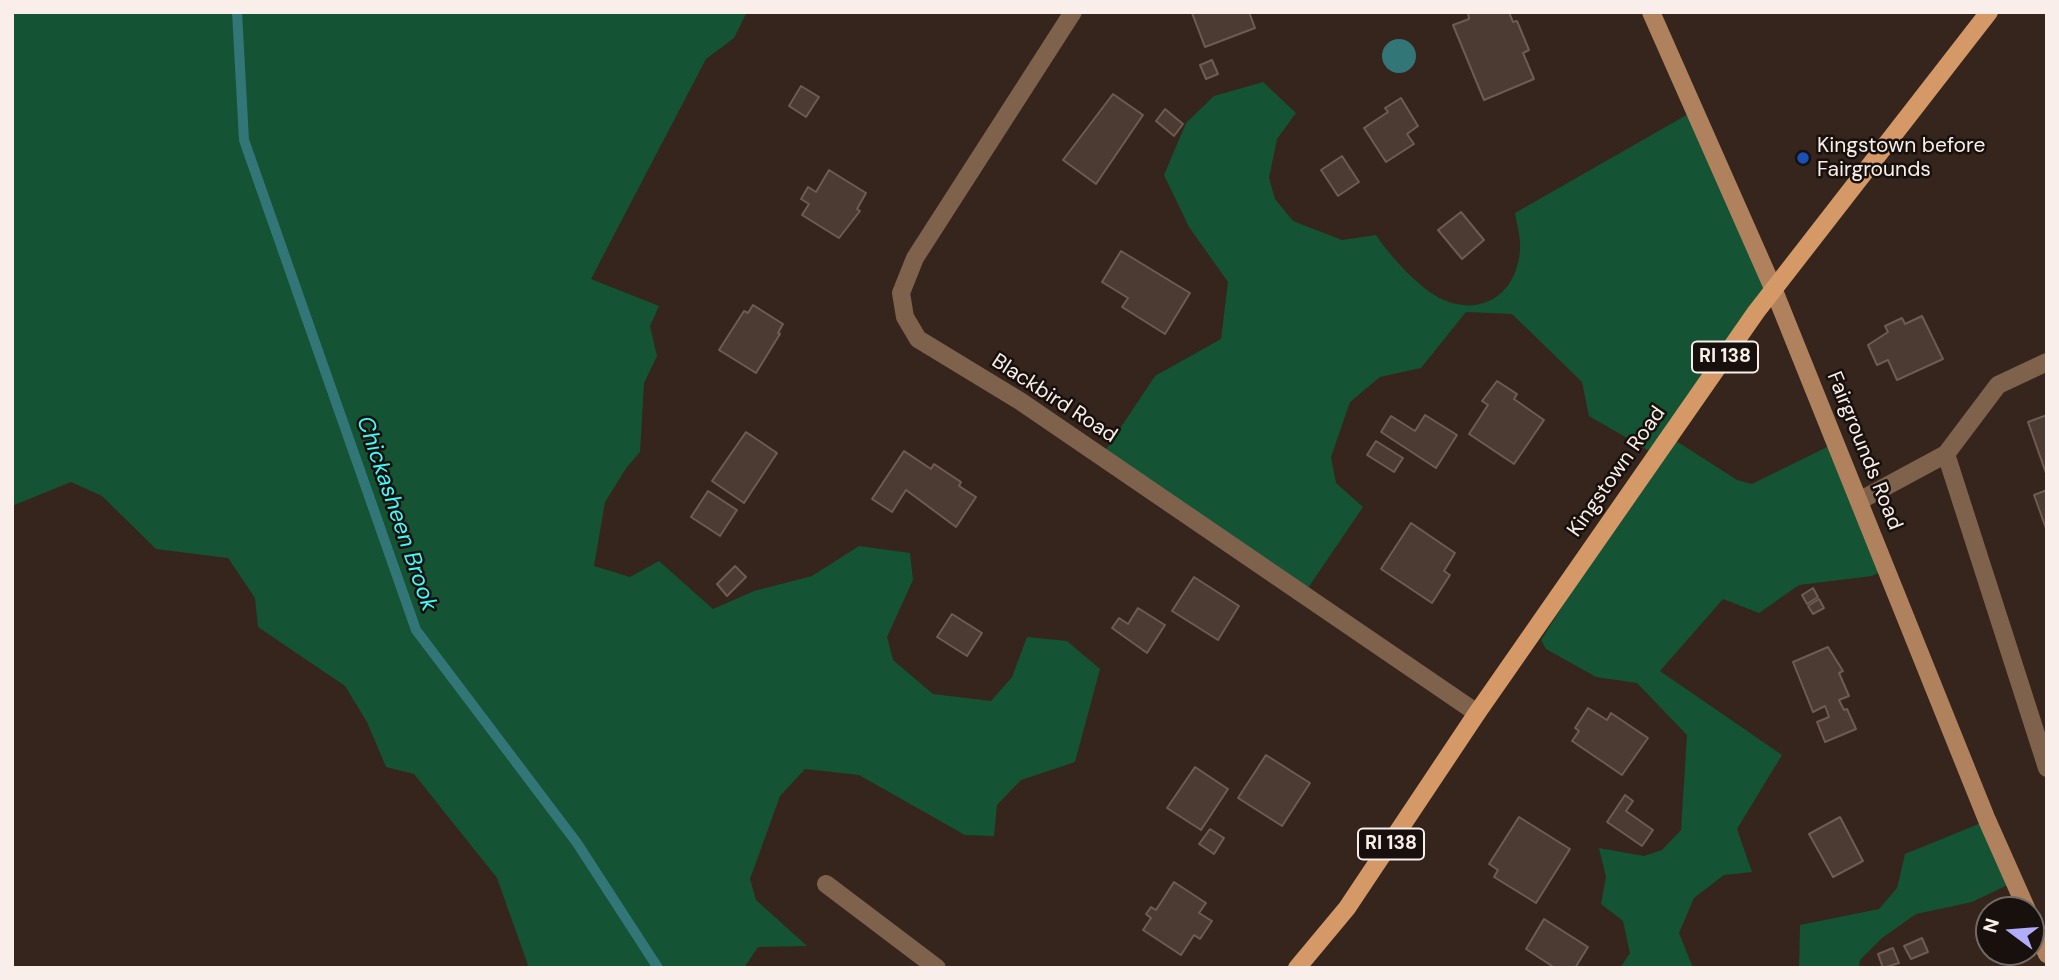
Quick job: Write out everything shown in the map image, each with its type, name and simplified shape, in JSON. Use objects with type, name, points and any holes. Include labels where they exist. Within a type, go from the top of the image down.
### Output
[{"type":"main road","name":"Kingstown Road","points":[[1297,968],[1354,897],[1477,713],[1773,288],[1989,12]]},
{"type":"street","name":"Blackbird Road","points":[[1073,12],[915,258],[901,293],[905,317],[918,339],[1020,401],[1477,713]]},
{"type":"street","name":"Fairgrounds Road","points":[[1651,12],[1773,288],[1987,820],[2021,896]]},
{"type":"street","points":[[1859,501],[1946,454],[1998,385],[2047,362]]},
{"type":"street","points":[[1946,454],[2047,768]]},
{"type":"street","points":[[826,884],[937,968]]},
{"type":"green space","points":[[12,12],[747,12],[734,38],[706,59],[591,279],[659,306],[650,326],[657,356],[644,383],[640,452],[605,502],[594,566],[630,577],[659,561],[713,609],[754,591],[812,576],[859,546],[910,553],[913,580],[887,637],[893,660],[933,694],[991,701],[1012,677],[1027,637],[1067,641],[1100,669],[1075,762],[1021,780],[997,805],[994,836],[965,835],[859,775],[805,769],[780,796],[750,879],[756,900],[807,946],[758,947],[744,968],[529,968],[497,878],[414,774],[386,767],[367,722],[345,686],[258,627],[255,598],[228,558],[156,549],[102,496],[71,482],[12,506]]},
{"type":"green space","points":[[1263,82],[1296,113],[1277,139],[1269,178],[1275,199],[1293,221],[1342,240],[1376,235],[1389,253],[1426,289],[1446,301],[1461,305],[1486,302],[1506,288],[1513,277],[1520,250],[1515,213],[1690,113],[1771,282],[1673,439],[1737,480],[1752,484],[1829,446],[1880,572],[1872,576],[1799,585],[1759,613],[1723,599],[1660,671],[1782,755],[1737,829],[1752,872],[1724,875],[1694,898],[1679,933],[1693,968],[1620,968],[1630,953],[1623,921],[1601,904],[1606,877],[1599,848],[1644,856],[1662,850],[1681,830],[1687,735],[1637,683],[1596,677],[1546,649],[1541,640],[1658,456],[1589,416],[1582,382],[1512,314],[1466,312],[1421,368],[1380,377],[1350,402],[1331,457],[1336,483],[1363,507],[1306,591],[1101,457],[1155,376],[1221,339],[1228,282],[1189,227],[1164,175],[1186,123],[1214,96]]},
{"type":"green space","points":[[1981,823],[2010,884],[1985,896],[1975,896],[1972,902],[1916,914],[1882,938],[1860,960],[1859,968],[1799,968],[1800,925],[1879,909],[1897,888],[1905,854]]},
{"type":"water","points":[[1399,39],[1411,44],[1416,56],[1411,68],[1399,73],[1387,68],[1382,56],[1387,44]]},
{"type":"building","points":[[1249,12],[1255,28],[1205,47],[1192,13]]},
{"type":"building","points":[[1468,12],[1509,12],[1513,22],[1517,21],[1529,50],[1523,53],[1534,79],[1484,100],[1453,25],[1469,19]]},
{"type":"building","points":[[1212,60],[1218,74],[1206,79],[1200,65]]},
{"type":"building","points":[[801,86],[819,97],[806,117],[789,106]]},
{"type":"building","points":[[1113,94],[1143,115],[1096,184],[1063,160]]},
{"type":"building","points":[[1401,98],[1418,126],[1407,134],[1414,144],[1386,162],[1364,128],[1388,112],[1385,108]]},
{"type":"building","points":[[1165,109],[1183,124],[1174,136],[1156,121]]},
{"type":"building","points":[[1342,156],[1359,182],[1338,196],[1321,170]]},
{"type":"building","points":[[829,170],[866,193],[857,209],[860,211],[839,238],[802,215],[809,204],[801,199],[808,187],[816,192]]},
{"type":"building","points":[[1461,212],[1484,240],[1462,259],[1438,230]]},
{"type":"building","points":[[1121,251],[1190,293],[1165,334],[1122,307],[1128,298],[1102,282]]},
{"type":"building","points":[[753,305],[783,324],[778,333],[780,334],[756,373],[719,350],[744,311],[748,313]]},
{"type":"building","points":[[1922,316],[1943,359],[1897,380],[1888,360],[1877,365],[1868,345],[1888,332],[1885,326],[1902,318],[1905,324]]},
{"type":"building","points":[[1497,381],[1517,394],[1514,399],[1544,420],[1514,464],[1469,434],[1488,405],[1482,401]]},
{"type":"building","points":[[1425,415],[1457,435],[1436,468],[1381,432],[1391,416],[1415,431]]},
{"type":"building","points":[[2047,415],[2047,476],[2028,422]]},
{"type":"building","points":[[746,432],[777,453],[744,503],[712,481]]},
{"type":"building","points":[[1376,441],[1403,458],[1394,472],[1367,455]]},
{"type":"building","points":[[904,451],[931,469],[934,464],[961,482],[959,486],[976,497],[956,527],[906,490],[892,512],[872,499]]},
{"type":"building","points":[[2047,490],[2047,531],[2034,495]]},
{"type":"building","points":[[708,491],[737,510],[720,536],[691,517]]},
{"type":"building","points":[[1411,523],[1455,553],[1444,571],[1450,575],[1432,603],[1381,569]]},
{"type":"building","points":[[735,566],[746,577],[727,596],[717,584]]},
{"type":"building","points":[[1194,577],[1239,606],[1218,640],[1172,611]]},
{"type":"building","points":[[1813,588],[1818,597],[1807,604],[1802,595]]},
{"type":"building","points":[[1819,599],[1824,608],[1813,614],[1808,606]]},
{"type":"building","points":[[1138,608],[1165,625],[1147,653],[1112,628],[1119,618],[1128,624]]},
{"type":"building","points":[[952,614],[982,633],[967,656],[937,637]]},
{"type":"building","points":[[1828,647],[1843,671],[1839,673],[1849,696],[1839,700],[1844,710],[1847,709],[1856,729],[1825,742],[1817,722],[1829,717],[1825,706],[1813,712],[1793,662]]},
{"type":"building","points":[[1588,708],[1607,720],[1611,713],[1648,738],[1622,775],[1572,741],[1579,731],[1575,728]]},
{"type":"building","points":[[1266,755],[1310,783],[1282,826],[1238,798]]},
{"type":"building","points":[[1195,767],[1228,789],[1201,830],[1167,808]]},
{"type":"building","points":[[1625,795],[1633,801],[1626,811],[1653,830],[1642,846],[1607,822]]},
{"type":"building","points":[[1519,817],[1570,849],[1536,903],[1494,877],[1498,870],[1489,864]]},
{"type":"building","points":[[1840,817],[1863,861],[1833,877],[1809,834]]},
{"type":"building","points":[[1210,829],[1224,838],[1214,854],[1199,844]]},
{"type":"building","points":[[1174,882],[1206,903],[1199,913],[1212,921],[1200,939],[1194,935],[1181,955],[1143,930],[1151,918],[1146,914],[1151,907],[1156,910]]},
{"type":"building","points":[[1544,919],[1588,947],[1575,968],[1555,968],[1526,949]]},
{"type":"building","points":[[1922,938],[1928,952],[1911,959],[1904,946]]},
{"type":"building","points":[[1893,948],[1899,963],[1883,968],[1878,954]]},
{"type":"waterway","name":"Chickasheen Brook","points":[[237,12],[244,140],[416,630],[577,843],[658,968]]},
{"type":"place","name":"Kingstown before Fairgrounds","points":[[1803,158]]}]
